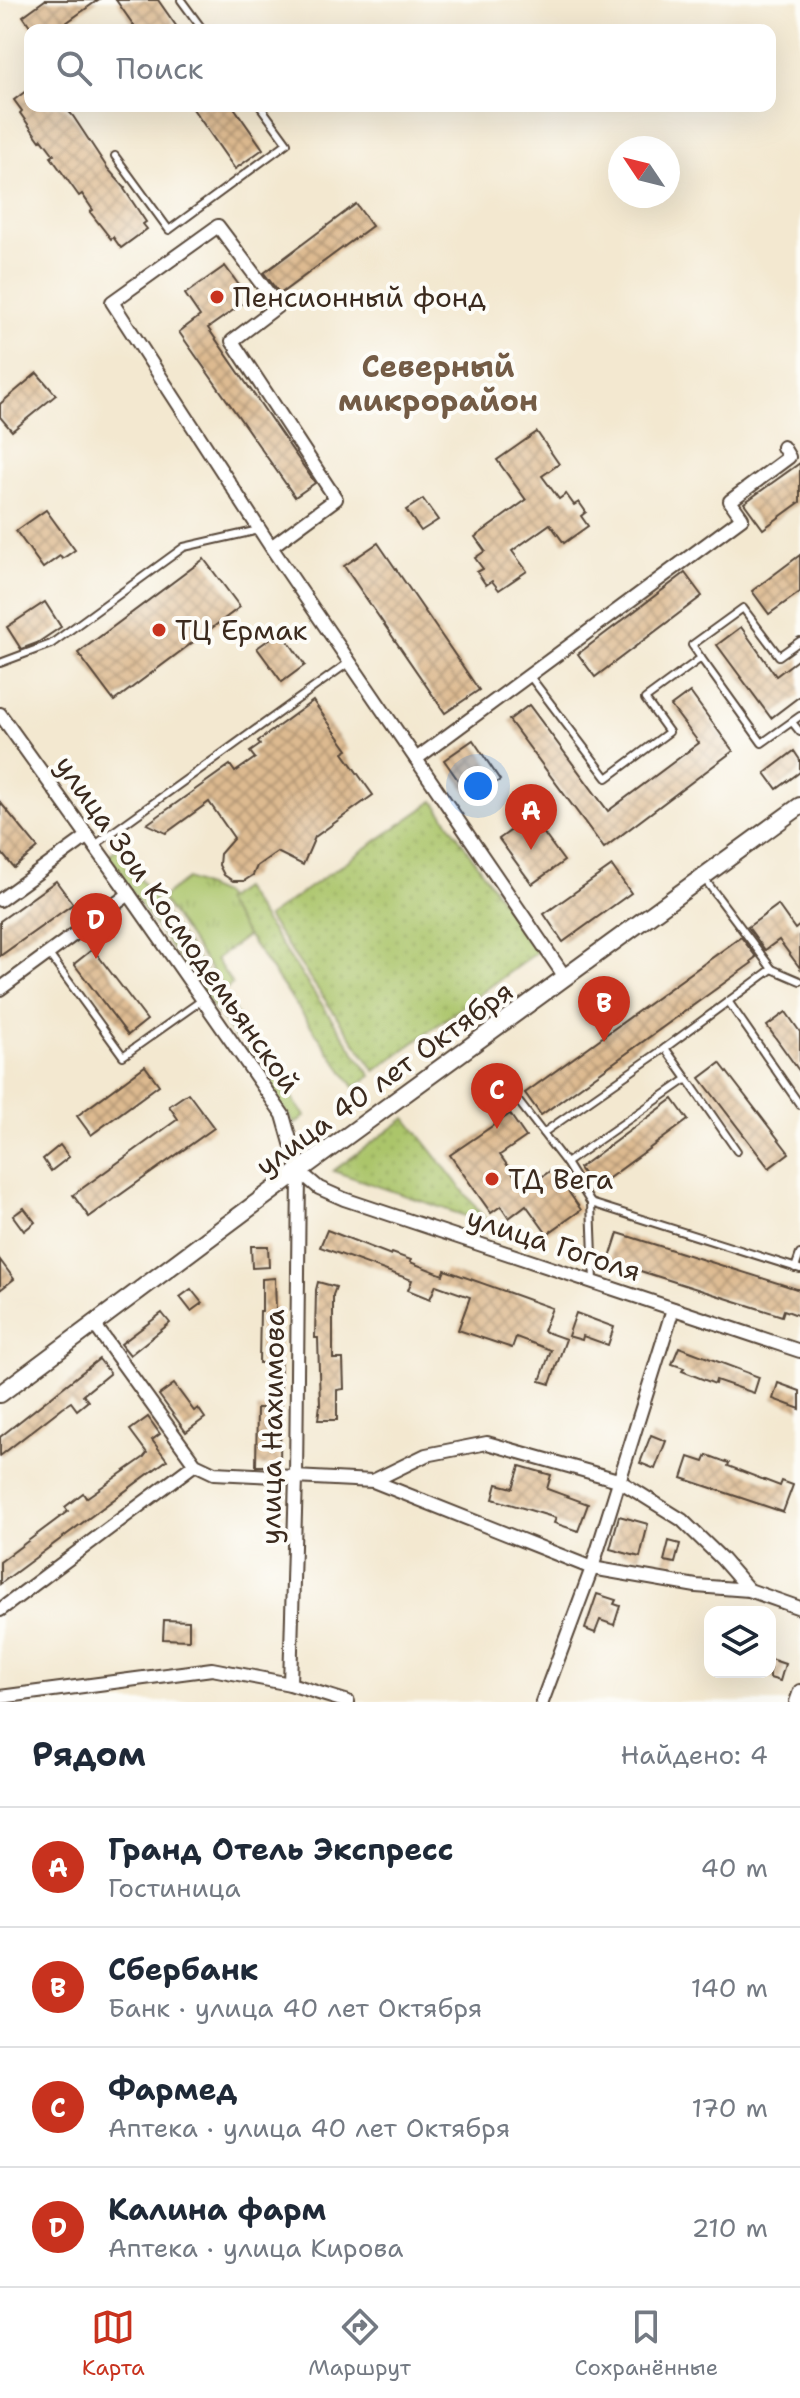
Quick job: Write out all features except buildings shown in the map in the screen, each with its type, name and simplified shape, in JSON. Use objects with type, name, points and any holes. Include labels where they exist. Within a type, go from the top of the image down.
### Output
[{"type":"street","points":[[271,547],[336,499],[232,341],[278,306],[218,226],[112,302],[259,530],[565,977]]},
{"type":"street","points":[[416,759],[742,518],[730,501],[789,457],[783,447]]},
{"type":"street","name":"улица Зои Космодемьянской","points":[[0,714],[283,1115],[299,1171]]},
{"type":"street","name":"улица 40 лет Октября","points":[[0,1394],[299,1171],[800,806]]},
{"type":"street","points":[[0,899],[92,841]]},
{"type":"street","points":[[0,989],[129,894]]},
{"type":"street","name":"улица Гоголя","points":[[299,1171],[319,1188],[344,1199],[800,1351]]},
{"type":"street","name":"улица Нахимова","points":[[290,1684],[299,1171]]},
{"type":"street","points":[[542,1702],[592,1568],[673,1309]]},
{"type":"street","points":[[94,1324],[195,1464],[214,1473],[373,1481],[592,1568],[696,1586],[749,1590],[800,1608]]},
{"type":"street","points":[[373,1481],[426,1455],[487,1443],[618,1480],[682,1520],[749,1590]]},
{"type":"street","points":[[0,1610],[195,1464]]},
{"type":"street","points":[[0,1697],[212,1669],[290,1684],[348,1702]]},
{"type":"street","points":[[796,1702],[800,1691]]},
{"type":"lane","points":[[181,0],[199,24]]},
{"type":"lane","points":[[115,156],[169,230],[287,143],[264,112]]},
{"type":"lane","points":[[0,663],[51,644],[184,547],[259,530]]},
{"type":"lane","points":[[800,641],[779,656],[743,608],[692,645],[762,743],[800,716]]},
{"type":"lane","points":[[529,675],[607,778],[669,732],[645,699],[701,658]]},
{"type":"lane","points":[[92,841],[349,662]]},
{"type":"lane","points":[[792,722],[800,732]]},
{"type":"lane","points":[[703,877],[772,969],[800,981]]},
{"type":"lane","points":[[48,953],[123,1056],[203,999]]},
{"type":"lane","points":[[543,1133],[772,969]]},
{"type":"lane","points":[[728,1001],[800,1105]]},
{"type":"lane","points":[[665,1048],[737,1151]]},
{"type":"lane","points":[[566,1163],[687,1079]]},
{"type":"lane","points":[[512,1093],[566,1163],[591,1203],[594,1282]]},
{"type":"lane","points":[[591,1203],[798,1268],[800,1254]]},
{"type":"green space","points":[[434,801],[537,952],[375,1071],[267,917]]},
{"type":"green space","points":[[118,848],[248,1030],[236,1039],[106,857]]},
{"type":"green space","points":[[187,879],[222,894],[251,933],[216,959],[232,984],[225,990],[161,898]]},
{"type":"green space","points":[[242,888],[371,1076],[354,1087],[223,901]]},
{"type":"green space","points":[[254,1045],[305,1116],[295,1124],[243,1052]]},
{"type":"green space","points":[[406,1118],[489,1224],[333,1171]]},
{"type":"place","name":"Пенсионный фонд","points":[[217,297]]},
{"type":"place","name":"ТЦ Ермак","points":[[159,630]]},
{"type":"place","name":"Гранд Отель Экспресс","points":[[531,850]]},
{"type":"place","name":"Калина фарм","points":[[96,959]]},
{"type":"place","name":"Сбербанк","points":[[604,1042]]},
{"type":"place","name":"Фармед","points":[[497,1129]]},
{"type":"place","name":"ТД Вега","points":[[492,1179]]},
{"type":"district","name":"Северный микрорайон","points":[[438,383]]}]
